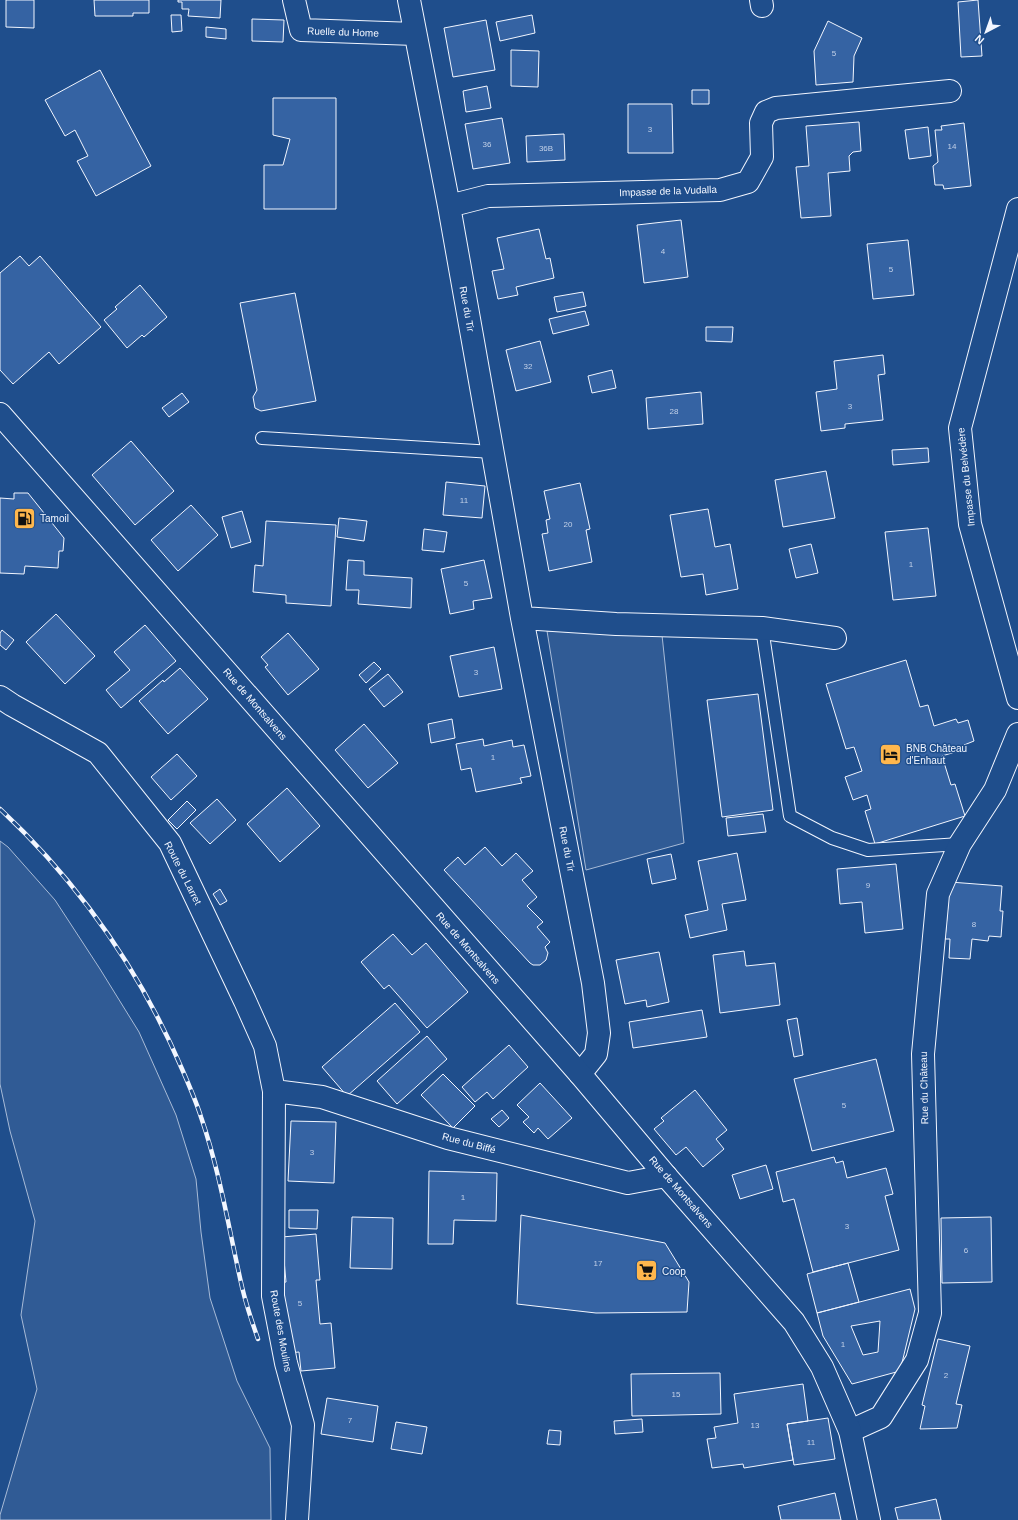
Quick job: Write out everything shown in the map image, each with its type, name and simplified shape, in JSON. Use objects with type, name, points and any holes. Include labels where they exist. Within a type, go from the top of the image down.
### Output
[{"type":"street","name":"Ruelle du Home","points":[[294,0],[301,30],[415,34]]},
{"type":"street","name":"Rue du Tir","points":[[409,0],[449,206],[522,618],[593,983],[599,1033],[596,1054],[580,1074]]},
{"type":"street","name":"Impasse de la Vudalla","points":[[449,206],[488,196],[720,190],[748,182],[762,158],[761,123],[766,112],[776,108],[950,91]]},
{"type":"street","name":"Impasse du Belvédère","points":[[1018,209],[960,428],[970,524],[1018,698]]},
{"type":"street","name":"Rue de Montsalvens","points":[[0,414],[580,1074],[666,1176],[794,1322],[822,1367],[850,1431],[869,1520]]},
{"type":"street","points":[[522,618],[616,624],[762,628],[836,638]]},
{"type":"street","name":"Route du Larret","points":[[0,697],[98,753],[170,844],[265,1046],[274,1091]]},
{"type":"street","name":"Rue du Château","points":[[850,1431],[882,1417],[917,1360],[930,1313],[923,1054],[938,894],[960,844],[994,790],[1018,734]]},
{"type":"street","name":"Rue du Biffé","points":[[274,1091],[322,1097],[448,1138],[628,1183],[666,1176]]},
{"type":"street","name":"Route des Moulins","points":[[274,1091],[274,1296],[286,1363],[304,1425],[296,1520]]},
{"type":"lane","points":[[262,438],[492,452]]},
{"type":"lane","points":[[762,628],[790,816],[832,838],[868,850],[960,844]]},
{"type":"shaded area","points":[[547,631],[662,635],[684,843],[586,870]]},
{"type":"shaded area","points":[[0,841],[8,847],[55,900],[100,969],[139,1032],[176,1115],[196,1179],[201,1232],[210,1298],[237,1381],[270,1448],[271,1520],[0,1520],[0,1515],[37,1389],[21,1315],[35,1221],[10,1131],[0,1084]]},
{"type":"building","points":[[6,0],[34,0],[34,28],[6,27]]},
{"type":"building","points":[[94,0],[149,0],[149,13],[133,13],[133,16],[95,16]]},
{"type":"building","points":[[178,0],[221,0],[220,18],[188,16],[189,9],[182,9],[182,2],[178,2]]},
{"type":"building","points":[[978,0],[982,56],[961,57],[958,2]]},
{"type":"building","points":[[171,15],[181,15],[182,31],[172,32]]},
{"type":"building","points":[[532,15],[535,33],[500,41],[496,22]]},
{"type":"building","points":[[252,19],[284,20],[283,42],[252,41]]},
{"type":"building","points":[[486,20],[495,70],[453,77],[444,28]]},
{"type":"building","points":[[828,21],[862,38],[854,56],[853,82],[816,85],[814,51]]},
{"type":"building","points":[[206,27],[226,29],[226,39],[206,37]]},
{"type":"building","points":[[511,50],[539,51],[538,87],[511,86]]},
{"type":"building","points":[[100,70],[151,166],[96,196],[77,161],[88,156],[75,130],[65,136],[45,100]]},
{"type":"building","points":[[487,86],[491,108],[466,112],[463,91]]},
{"type":"building","points":[[692,90],[709,90],[709,104],[692,104]]},
{"type":"building","points":[[273,98],[336,98],[336,209],[264,209],[264,165],[283,165],[290,139],[273,135]]},
{"type":"building","points":[[628,104],[672,104],[673,153],[628,153]]},
{"type":"building","points":[[502,118],[510,163],[473,169],[465,124]]},
{"type":"building","points":[[859,122],[861,151],[853,152],[849,156],[850,171],[828,173],[831,216],[801,218],[796,167],[809,166],[806,126]]},
{"type":"building","points":[[964,123],[971,186],[944,189],[943,185],[935,185],[933,166],[938,162],[935,130],[942,130],[941,126]]},
{"type":"building","points":[[928,127],[931,156],[909,159],[905,130]]},
{"type":"building","points":[[564,134],[565,160],[527,162],[526,136]]},
{"type":"building","points":[[681,220],[688,277],[644,283],[637,225]]},
{"type":"building","points":[[539,229],[546,259],[550,258],[554,278],[516,287],[518,295],[498,299],[492,271],[504,269],[497,238]]},
{"type":"building","points":[[908,240],[914,295],[873,299],[867,244]]},
{"type":"building","points":[[20,256],[29,266],[40,256],[101,327],[59,364],[49,352],[13,384],[0,370],[0,273]]},
{"type":"building","points":[[140,285],[167,317],[144,337],[142,335],[127,348],[104,320],[117,309],[115,307]]},
{"type":"building","points":[[583,292],[586,306],[557,312],[554,297]]},
{"type":"building","points":[[295,293],[316,401],[261,411],[255,408],[253,397],[257,390],[240,303]]},
{"type":"building","points":[[585,311],[589,325],[553,334],[549,319]]},
{"type":"building","points":[[706,327],[733,327],[732,342],[706,341]]},
{"type":"building","points":[[540,341],[551,382],[516,391],[506,350]]},
{"type":"building","points":[[883,355],[885,374],[878,375],[883,420],[845,424],[845,428],[821,431],[816,392],[837,389],[834,361]]},
{"type":"building","points":[[612,370],[616,388],[592,393],[588,376]]},
{"type":"building","points":[[701,392],[703,424],[648,429],[646,398]]},
{"type":"building","points":[[182,393],[189,402],[169,417],[162,408]]},
{"type":"building","points":[[131,441],[174,491],[135,525],[92,475]]},
{"type":"building","points":[[928,448],[929,462],[893,465],[892,450]]},
{"type":"building","points":[[826,471],[835,518],[783,527],[775,480]]},
{"type":"building","points":[[446,482],[485,486],[482,518],[443,515]]},
{"type":"building","points":[[580,483],[590,529],[586,530],[592,562],[549,571],[542,534],[548,533],[546,520],[550,519],[544,491]]},
{"type":"building","name":"Tamoil","points":[[14,493],[28,493],[64,538],[63,551],[59,551],[58,568],[25,566],[24,574],[0,573],[0,498],[14,499]]},
{"type":"building","points":[[191,505],[218,535],[178,571],[151,540]]},
{"type":"building","points":[[708,509],[715,547],[730,544],[738,589],[706,595],[703,574],[681,577],[670,515]]},
{"type":"building","points":[[242,511],[251,542],[231,548],[222,517]]},
{"type":"building","points":[[339,518],[367,521],[364,541],[337,537]]},
{"type":"building","points":[[266,521],[336,525],[331,606],[286,603],[286,595],[253,592],[255,565],[263,566]]},
{"type":"building","points":[[928,528],[936,596],[893,600],[885,532]]},
{"type":"building","points":[[424,529],[447,532],[444,552],[422,550]]},
{"type":"building","points":[[811,544],[818,573],[796,578],[789,549]]},
{"type":"building","points":[[348,560],[364,561],[364,575],[412,578],[411,608],[358,604],[359,590],[346,590]]},
{"type":"building","points":[[484,560],[492,598],[473,601],[474,609],[450,614],[441,569]]},
{"type":"building","points":[[56,614],[95,656],[65,684],[26,642]]},
{"type":"building","points":[[145,625],[176,661],[121,708],[106,690],[130,670],[114,652]]},
{"type":"building","points":[[2,630],[14,640],[6,650],[0,645],[0,633]]},
{"type":"building","points":[[288,633],[319,669],[288,695],[265,667],[268,665],[261,657]]},
{"type":"building","points":[[494,647],[502,689],[459,697],[450,656]]},
{"type":"building","points":[[906,660],[920,707],[928,705],[934,726],[956,719],[958,723],[968,720],[974,741],[964,745],[965,749],[942,756],[951,785],[955,784],[965,816],[875,844],[865,811],[871,809],[867,795],[853,800],[845,777],[862,771],[854,747],[846,749],[826,684]]},
{"type":"building","points":[[374,662],[381,669],[366,683],[359,675]]},
{"type":"building","points":[[180,668],[208,699],[168,734],[139,701],[163,680],[164,682]]},
{"type":"building","points":[[388,674],[403,692],[384,707],[369,689]]},
{"type":"building","points":[[758,694],[773,810],[722,817],[707,700]]},
{"type":"building","points":[[452,719],[455,738],[431,743],[428,724]]},
{"type":"building","points":[[364,724],[398,763],[368,788],[335,750]]},
{"type":"building","points":[[483,739],[484,746],[512,740],[513,747],[524,745],[531,776],[520,778],[522,783],[476,792],[471,768],[461,770],[456,744]]},
{"type":"building","points":[[177,754],[197,776],[171,800],[151,777]]},
{"type":"building","points":[[287,788],[320,826],[280,862],[247,824]]},
{"type":"building","points":[[217,799],[236,820],[210,844],[190,823]]},
{"type":"building","points":[[187,801],[196,810],[177,829],[168,820]]},
{"type":"building","points":[[763,814],[766,832],[728,836],[726,818]]},
{"type":"building","points":[[485,847],[502,866],[516,853],[533,871],[522,880],[537,897],[527,906],[543,922],[537,927],[550,942],[545,947],[548,953],[546,960],[540,965],[533,965],[530,963],[444,870],[458,857],[465,865]]},
{"type":"building","points":[[737,853],[746,900],[722,904],[727,930],[690,938],[685,915],[708,910],[698,861]]},
{"type":"building","points":[[671,854],[676,879],[652,884],[647,859]]},
{"type":"building","points":[[896,864],[903,929],[865,933],[862,902],[840,904],[837,869]]},
{"type":"building","points":[[950,882],[1002,886],[1000,911],[1003,911],[1001,937],[989,936],[988,941],[972,939],[970,959],[949,958],[950,939],[945,939]]},
{"type":"building","points":[[220,889],[227,901],[220,905],[213,894]]},
{"type":"building","points":[[393,934],[412,955],[426,943],[468,992],[427,1028],[389,985],[384,989],[361,962]]},
{"type":"building","points":[[744,951],[746,966],[775,963],[780,1005],[720,1013],[713,955]]},
{"type":"building","points":[[659,952],[669,1002],[647,1007],[646,1000],[625,1004],[616,960]]},
{"type":"building","points":[[395,1003],[420,1032],[347,1096],[322,1067]]},
{"type":"building","points":[[702,1010],[707,1037],[633,1048],[629,1022]]},
{"type":"building","points":[[797,1018],[803,1055],[794,1057],[787,1020]]},
{"type":"building","points":[[427,1036],[447,1059],[397,1104],[377,1081]]},
{"type":"building","points":[[509,1045],[528,1067],[493,1099],[487,1092],[475,1102],[462,1087]]},
{"type":"building","points":[[876,1059],[894,1131],[812,1151],[794,1079]]},
{"type":"building","points":[[443,1074],[475,1106],[453,1128],[421,1095]]},
{"type":"building","points":[[540,1083],[572,1118],[548,1139],[538,1128],[534,1133],[523,1122],[529,1117],[517,1105]]},
{"type":"building","points":[[695,1090],[727,1130],[716,1139],[724,1149],[703,1167],[686,1147],[676,1155],[654,1129],[664,1121],[661,1118]]},
{"type":"building","points":[[502,1110],[509,1118],[499,1127],[491,1119]]},
{"type":"building","points":[[291,1121],[336,1122],[334,1183],[288,1181]]},
{"type":"building","points":[[834,1157],[836,1163],[843,1161],[847,1178],[886,1168],[893,1194],[885,1196],[899,1250],[813,1272],[794,1199],[783,1202],[776,1172]]},
{"type":"building","points":[[766,1165],[773,1189],[740,1199],[732,1175]]},
{"type":"building","points":[[429,1171],[497,1173],[496,1221],[454,1220],[453,1244],[428,1244]]},
{"type":"building","points":[[289,1210],[318,1210],[317,1229],[289,1228]]},
{"type":"building","points":[[521,1215],[665,1243],[689,1282],[687,1312],[596,1313],[517,1304]]},
{"type":"building","points":[[352,1217],[393,1218],[392,1269],[350,1268]]},
{"type":"building","points":[[991,1217],[992,1282],[942,1283],[941,1218]]},
{"type":"building","points":[[316,1234],[320,1280],[316,1280],[320,1324],[331,1323],[335,1368],[301,1371],[299,1352],[288,1353],[281,1283],[286,1282],[282,1237]]},
{"type":"building","points":[[848,1263],[859,1302],[817,1313],[807,1274]]},
{"type":"building","points":[[910,1289],[915,1309],[900,1371],[852,1384],[823,1336],[817,1313]],"holes":[[[880,1321],[878,1352],[863,1355],[851,1326]]]},
{"type":"building","points":[[938,1339],[970,1346],[956,1404],[962,1405],[957,1428],[920,1429],[925,1406],[922,1405]]},
{"type":"building","points":[[720,1373],[721,1414],[632,1416],[631,1374]]},
{"type":"building","points":[[803,1384],[808,1421],[787,1424],[793,1460],[744,1468],[743,1464],[712,1468],[707,1439],[716,1438],[714,1427],[738,1423],[734,1394]]},
{"type":"building","points":[[327,1398],[378,1406],[373,1442],[321,1434]]},
{"type":"building","points":[[828,1418],[835,1459],[794,1465],[787,1424]]},
{"type":"building","points":[[642,1419],[643,1432],[615,1434],[614,1421]]},
{"type":"building","points":[[396,1422],[427,1427],[422,1454],[391,1449]]},
{"type":"building","points":[[549,1430],[561,1431],[560,1445],[547,1444]]},
{"type":"building","points":[[835,1493],[841,1520],[781,1520],[778,1506]]},
{"type":"building","points":[[936,1499],[941,1520],[898,1520],[895,1508]]},
{"type":"railway","points":[[0,809],[28,837],[81,898],[127,963],[147,997],[165,1033],[192,1093],[208,1138],[219,1180],[244,1293],[258,1339]]},
{"type":"place","name":"Tamoil","points":[[24,518]]},
{"type":"place","name":"BNB Château d'Enhaut","points":[[891,754]]},
{"type":"place","name":"Coop","points":[[646,1271]]}]
